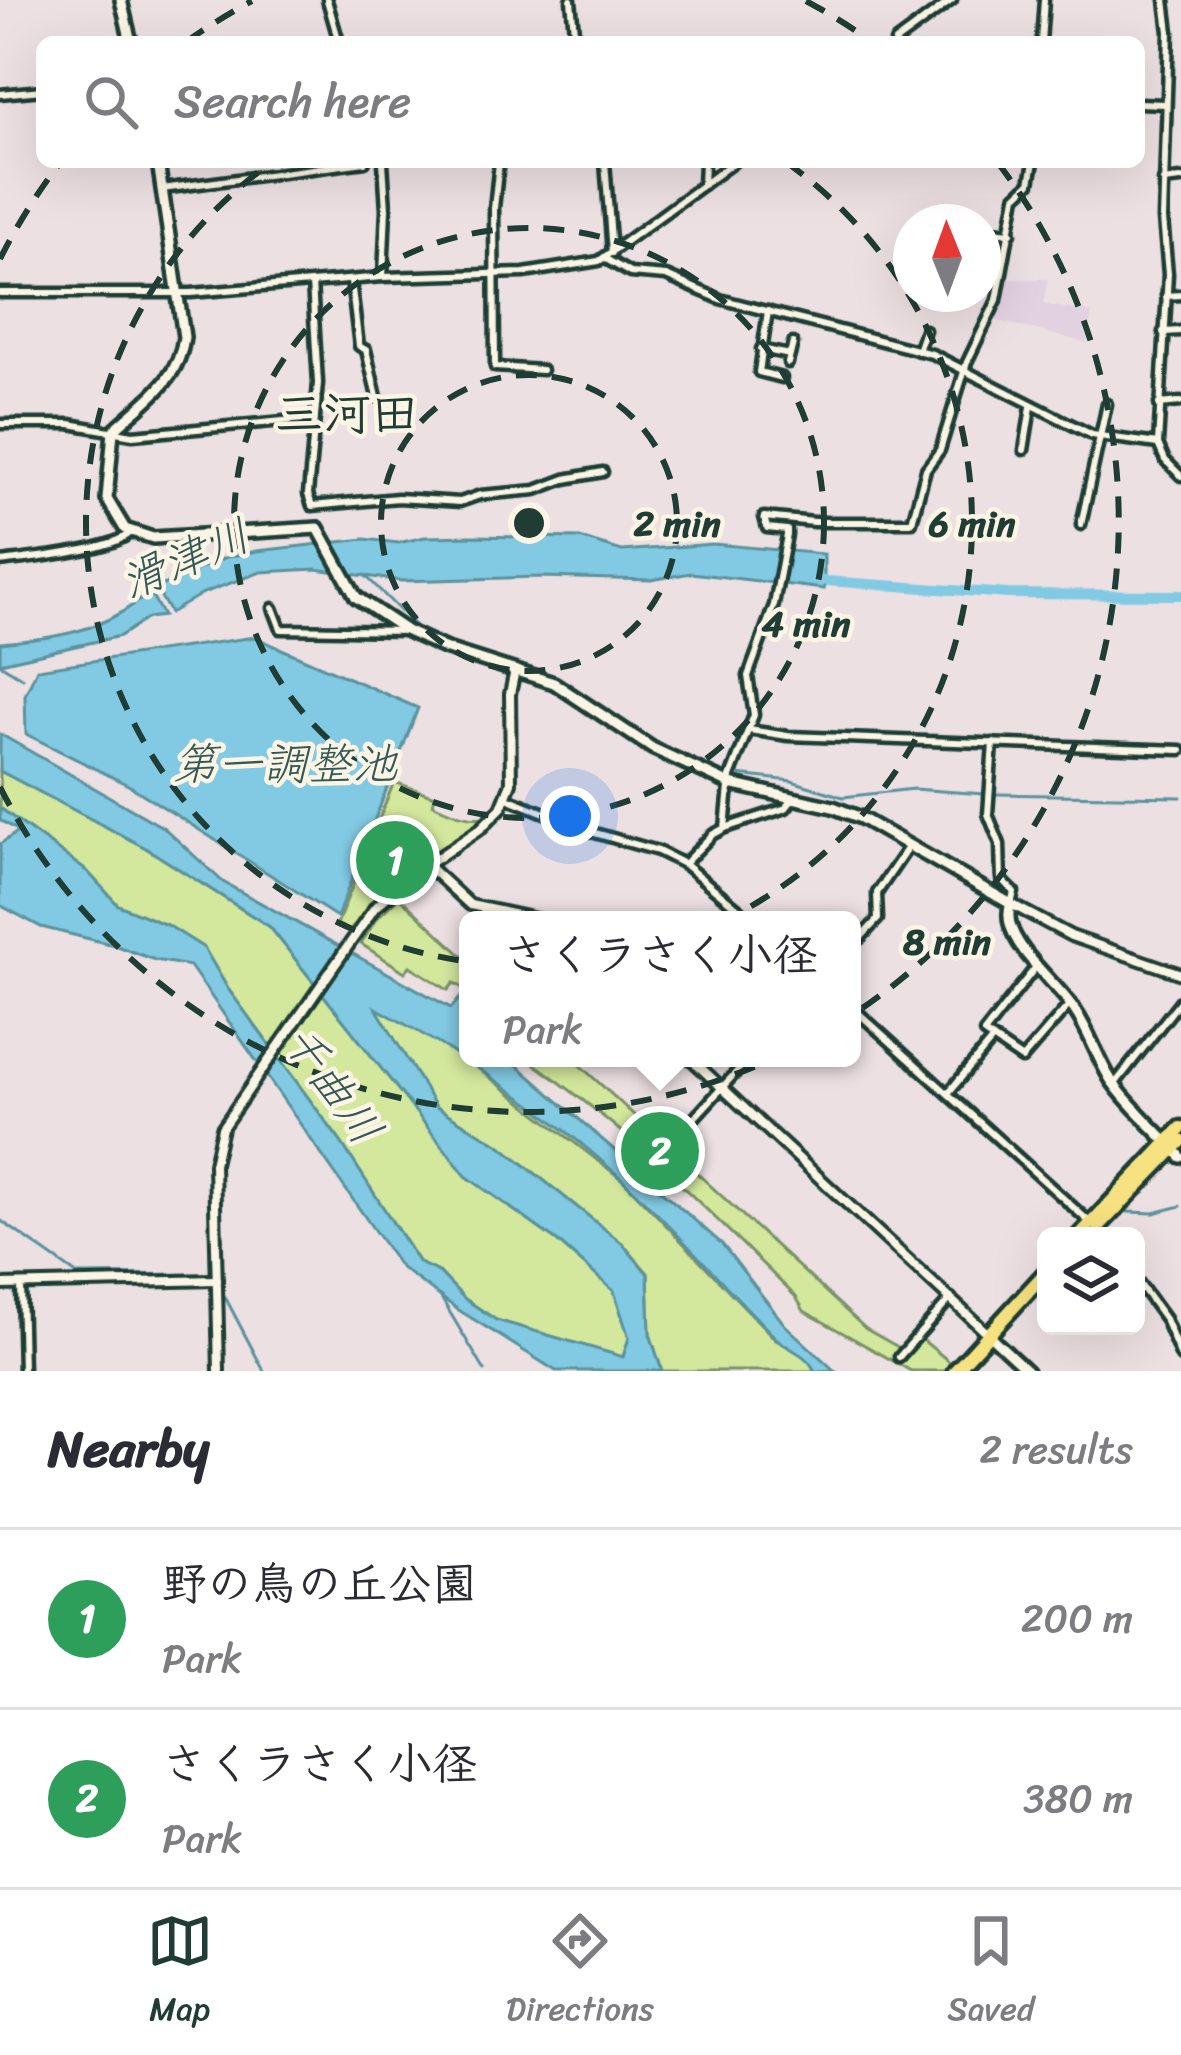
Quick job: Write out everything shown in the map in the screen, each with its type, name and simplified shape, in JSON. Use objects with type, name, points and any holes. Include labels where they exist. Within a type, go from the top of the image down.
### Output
[{"type":"highway","points":[[1099,1227],[1176,1147],[1180,1129]]},
{"type":"highway","points":[[955,1371],[1037,1286]]},
{"type":"main road","points":[[121,0],[130,36]]},
{"type":"main road","points":[[159,168],[184,328],[178,364],[168,381],[113,431],[107,500],[130,533],[153,538],[312,526],[322,531],[365,605],[407,632],[554,683],[652,748],[730,784],[846,812],[1011,904],[1008,919],[1036,968],[1070,1003],[1114,1084],[1176,1147]]},
{"type":"street","points":[[327,0],[336,36]]},
{"type":"street","points":[[571,0],[574,36]]},
{"type":"street","points":[[904,36],[952,0]]},
{"type":"street","points":[[1041,36],[1044,0]]},
{"type":"street","points":[[1165,0],[1163,181],[1168,264],[1158,444],[1165,460],[1181,476]]},
{"type":"street","points":[[0,94],[36,91]]},
{"type":"street","points":[[1145,103],[1165,104]]},
{"type":"street","points":[[162,189],[320,168]]},
{"type":"street","points":[[383,168],[383,277]]},
{"type":"street","points":[[498,168],[494,208],[495,368],[542,370]]},
{"type":"street","points":[[605,168],[609,256],[624,271],[666,276],[720,299],[918,351],[1102,437],[1158,444]]},
{"type":"street","points":[[703,185],[704,168]]},
{"type":"street","points":[[0,293],[180,293],[383,277],[495,274],[609,256],[726,168]]},
{"type":"street","points":[[725,828],[737,754],[754,715],[748,676],[776,592],[787,535],[787,530],[767,528],[764,517],[814,523],[912,522],[926,469],[941,447],[966,370],[997,300],[1016,196],[1030,183],[1033,168]]},
{"type":"street","points":[[1163,181],[1181,179]]},
{"type":"street","points":[[1001,232],[1010,233]]},
{"type":"street","points":[[351,281],[359,346],[366,350],[376,397]]},
{"type":"street","points":[[312,284],[318,383],[308,494],[313,506],[398,498],[460,502],[480,495],[536,490],[603,472]]},
{"type":"street","points":[[1166,296],[1181,295]]},
{"type":"street","points":[[769,311],[759,372],[782,378]]},
{"type":"street","points":[[918,351],[925,330]]},
{"type":"street","points":[[1163,332],[1181,331]]},
{"type":"street","points":[[760,349],[789,359],[793,343]]},
{"type":"street","points":[[1159,404],[1181,402]]},
{"type":"street","points":[[1081,525],[1107,404]]},
{"type":"street","points":[[1024,450],[1031,407]]},
{"type":"street","points":[[0,424],[70,424],[134,435],[315,418]]},
{"type":"street","points":[[0,562],[103,544],[130,533]]},
{"type":"street","points":[[273,608],[280,628],[407,632]]},
{"type":"street","points":[[219,1371],[214,1154],[222,1128],[383,898],[488,823],[507,798],[515,670]]},
{"type":"street","points":[[749,730],[781,736],[1181,750]]},
{"type":"street","points":[[993,742],[988,814],[1000,844],[1001,879],[1014,892],[1011,904],[1071,936],[1181,974]]},
{"type":"street","points":[[507,798],[595,833],[644,845],[684,865],[741,911]]},
{"type":"street","points":[[684,865],[712,835],[786,808],[793,799]]},
{"type":"street","points":[[861,937],[878,919],[877,893],[910,845]]},
{"type":"street","points":[[427,865],[470,905],[498,911]]},
{"type":"street","points":[[1036,968],[984,1033],[1022,1059],[1070,1003]]},
{"type":"street","points":[[1114,1084],[1181,1000]]},
{"type":"street","points":[[861,1014],[1091,1227]]},
{"type":"street","points":[[949,1093],[993,1039]]},
{"type":"street","points":[[700,1067],[1028,1371]]},
{"type":"street","points":[[667,1148],[741,1067]]},
{"type":"street","points":[[0,1285],[217,1280]]},
{"type":"street","points":[[21,1285],[23,1371]]},
{"type":"street","points":[[1145,1291],[1165,1319],[1181,1357]]},
{"type":"street","points":[[899,1357],[951,1298]]},
{"type":"shaded area","points":[[1008,279],[1048,279],[1043,304],[1092,313],[1087,343],[991,319],[1001,312]]},
{"type":"green space","points":[[0,771],[146,848],[270,927],[466,1176],[557,1241],[614,1291],[629,1338],[623,1357],[496,1320],[465,1299],[440,1273],[419,1263],[341,1142],[228,989],[204,948],[169,926],[118,905],[88,872],[0,808]]},
{"type":"green space","points":[[394,782],[435,796],[433,804],[444,809],[484,821],[387,889],[351,932],[337,924]]},
{"type":"green space","points":[[399,897],[459,953],[459,986],[454,983],[448,990],[410,966],[405,972],[361,944],[376,919]]},
{"type":"green space","points":[[374,1007],[453,1049],[459,1054],[459,1067],[476,1067],[623,1180],[776,1340],[810,1359],[814,1371],[662,1371],[650,1334],[648,1273],[622,1243],[501,1146],[436,1107]]},
{"type":"green space","points":[[538,1067],[582,1067],[866,1329],[905,1351],[919,1337],[951,1363],[944,1371],[911,1371],[804,1311],[796,1297],[666,1171]]},
{"type":"water","points":[[474,536],[580,538],[622,551],[713,544],[824,554],[824,589],[691,573],[651,580],[401,581],[316,569],[261,572],[203,593],[170,613],[156,588],[227,557],[257,551],[365,539],[398,543]]},
{"type":"water","points":[[150,592],[163,616],[148,618],[120,636],[0,663],[0,643],[98,624]]},
{"type":"water","name":"第一調整池","points":[[254,637],[418,708],[337,917],[130,786],[26,734],[25,695],[37,669]]},
{"type":"water","name":"千曲川","points":[[0,734],[164,828],[223,882],[451,1008],[459,999],[459,1056],[376,1008],[436,1107],[501,1146],[622,1243],[648,1274],[650,1334],[662,1371],[556,1371],[457,1309],[400,1267],[190,966],[41,927],[0,905],[0,844],[19,831],[0,820],[0,808],[88,872],[118,905],[169,926],[204,948],[228,989],[341,1142],[419,1263],[440,1273],[465,1299],[496,1320],[623,1357],[629,1338],[614,1291],[557,1241],[466,1176],[270,927],[146,848],[0,771]]},
{"type":"water","name":"千曲川","points":[[476,1067],[519,1067],[722,1244],[785,1325],[835,1371],[815,1371],[807,1359],[779,1341],[645,1202],[538,1110]]},
{"type":"waterway","points":[[365,575],[419,630],[444,643],[559,679]]},
{"type":"waterway","name":"滑津川","points":[[813,580],[1008,594],[1181,595]]},
{"type":"waterway","points":[[0,664],[23,678]]},
{"type":"waterway","points":[[737,775],[792,781],[843,797],[913,789],[985,794]]},
{"type":"waterway","points":[[994,794],[1181,797]]},
{"type":"waterway","points":[[1128,1212],[1154,1213],[1181,1206]]},
{"type":"waterway","points":[[0,1220],[78,1275],[210,1274]]},
{"type":"waterway","points":[[224,1295],[264,1371]]},
{"type":"waterway","points":[[440,1296],[485,1371]]},
{"type":"place","name":"野の鳥の丘公園","points":[[395,860]]},
{"type":"place","name":"さくラさく小径","points":[[660,1151]]},
{"type":"district","name":"三河田","points":[[347,413]]}]
